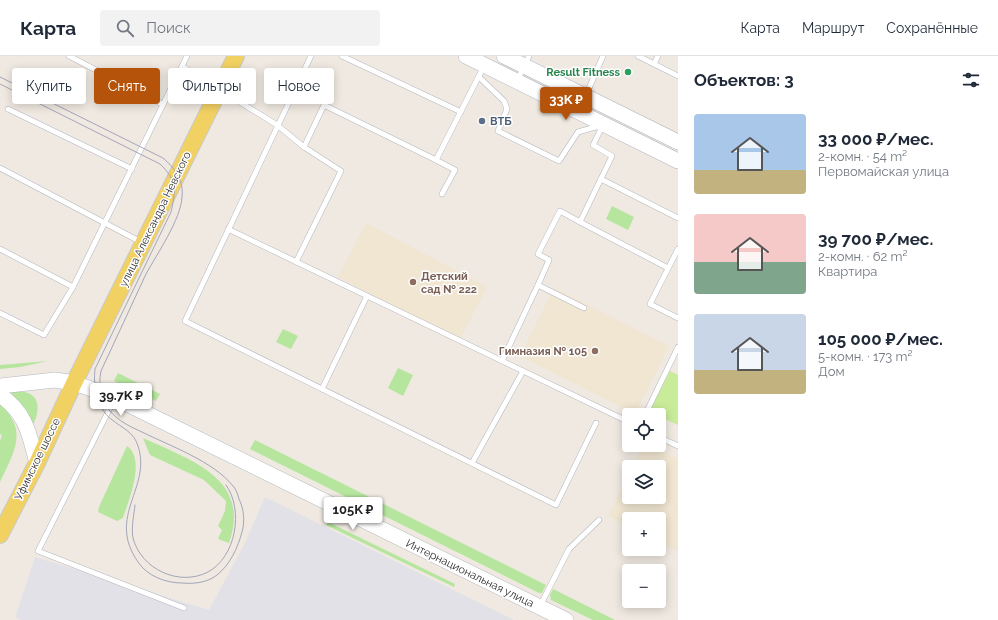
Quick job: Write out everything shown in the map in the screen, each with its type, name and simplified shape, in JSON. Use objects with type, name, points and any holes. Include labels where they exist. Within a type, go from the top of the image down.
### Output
[{"type":"main road","name":"улица Александра Невского","points":[[230,68],[236,56]]},
{"type":"main road","points":[[466,56],[482,71],[517,81],[678,161]]},
{"type":"main road","points":[[504,56],[527,61],[586,96],[678,142]]},
{"type":"main road","name":"улица Александра Невского","points":[[74,382],[212,104]]},
{"type":"main road","name":"Интернациональная улица","points":[[0,386],[55,380],[74,382],[109,395],[566,620]]},
{"type":"main road","name":"Уфимское шоссе","points":[[0,535],[37,463],[74,382]]},
{"type":"main road","points":[[0,395],[13,404],[21,413],[31,438],[37,463]]},
{"type":"lane","points":[[69,56],[162,104]]},
{"type":"lane","points":[[0,313],[44,335],[73,287],[132,169],[162,104],[183,67],[187,56]]},
{"type":"lane","points":[[311,56],[185,321],[556,505],[596,423]]},
{"type":"lane","points":[[342,56],[461,112]]},
{"type":"lane","points":[[586,96],[603,56]]},
{"type":"lane","points":[[638,56],[678,76]]},
{"type":"lane","points":[[654,64],[658,56]]},
{"type":"lane","points":[[517,81],[527,61]]},
{"type":"lane","points":[[436,160],[482,71],[504,101],[507,109],[498,131],[559,161],[578,132],[604,124]]},
{"type":"lane","points":[[245,104],[277,125],[304,147],[340,171],[296,262]]},
{"type":"lane","points":[[304,147],[324,105],[456,170],[442,194]]},
{"type":"lane","points":[[8,109],[132,169]]},
{"type":"lane","points":[[580,222],[612,156],[593,145],[604,124]]},
{"type":"lane","points":[[0,168],[143,243]]},
{"type":"lane","points":[[601,179],[678,218]]},
{"type":"lane","points":[[502,361],[549,260],[538,254],[560,211],[668,268]]},
{"type":"lane","points":[[228,229],[622,419]]},
{"type":"lane","points":[[0,249],[73,287]]},
{"type":"lane","points":[[678,249],[650,304],[678,318]]},
{"type":"lane","points":[[538,285],[584,308]]},
{"type":"lane","points":[[322,389],[367,296]]},
{"type":"lane","points":[[648,408],[678,347]]},
{"type":"lane","points":[[472,463],[522,371]]},
{"type":"lane","points":[[110,408],[38,551],[184,608]]},
{"type":"lane","points":[[666,440],[678,446]]},
{"type":"lane","points":[[540,606],[569,549],[599,520]]},
{"type":"shaded area","name":"Детский сад № 222","points":[[366,223],[487,287],[459,341],[338,277]]},
{"type":"shaded area","name":"Гимназия № 105","points":[[554,288],[669,346],[638,408],[623,408],[520,356]]},
{"type":"shaded area","points":[[640,452],[664,452],[678,459],[678,551],[666,545],[666,512],[622,512],[622,523],[608,516],[622,488],[622,504],[666,504],[666,460],[636,460]]},
{"type":"shaded area","points":[[265,497],[514,620],[21,620],[15,618],[35,557],[209,610],[244,545]]},
{"type":"green space","points":[[612,206],[634,217],[628,230],[606,219]]},
{"type":"green space","points":[[283,329],[298,336],[291,349],[276,342]]},
{"type":"green space","points":[[48,361],[20,367],[0,369],[0,365]]},
{"type":"green space","points":[[398,368],[413,375],[403,396],[388,388]]},
{"type":"green space","points":[[670,371],[678,375],[678,425],[666,420],[666,408],[651,408]]},
{"type":"green space","points":[[118,373],[160,394],[156,401],[114,381]]},
{"type":"green space","points":[[8,392],[24,392],[34,397],[38,406],[38,411],[33,425]]},
{"type":"green space","points":[[0,404],[9,414],[14,423],[16,442],[10,461],[0,482],[0,441],[2,435],[0,434]]},
{"type":"green space","points":[[143,438],[197,464],[212,474],[224,487],[232,502],[234,521],[229,543],[218,539],[222,530],[218,526],[225,511],[226,501],[204,480],[150,455]]},
{"type":"green space","points":[[255,440],[546,585],[542,593],[539,593],[250,449]]},
{"type":"green space","points":[[127,446],[133,452],[136,469],[132,490],[123,518],[117,521],[98,512]]},
{"type":"green space","points":[[328,522],[455,584],[454,587],[326,525]]},
{"type":"green space","points":[[553,589],[615,620],[593,620],[551,600],[550,595]]},
{"type":"tram line","points":[[0,77],[163,158],[178,175],[182,186],[181,206],[178,216],[146,274],[101,371],[100,387],[104,402],[117,418],[133,428],[203,462],[224,477],[237,492],[244,516],[242,532],[236,550],[230,561],[222,571],[209,580],[191,583],[170,582],[152,575],[138,562],[129,546],[126,530],[131,502],[139,475],[141,461],[138,446],[134,437],[111,419],[102,409],[95,389],[95,369],[171,212],[174,198],[174,186],[170,175],[160,164],[0,84]]},
{"type":"tram line","points":[[135,505],[132,534],[137,549],[144,558],[153,566],[174,576],[197,576],[208,572],[218,565],[225,556],[231,544],[236,520],[235,507],[232,495],[226,485]]},
{"type":"place","name":"Result Fitness","points":[[628,72]]},
{"type":"place","name":"ВТБ","points":[[482,121]]},
{"type":"place","name":"Детский сад № 222","points":[[413,282]]},
{"type":"place","name":"Гимназия № 105","points":[[595,351]]}]
